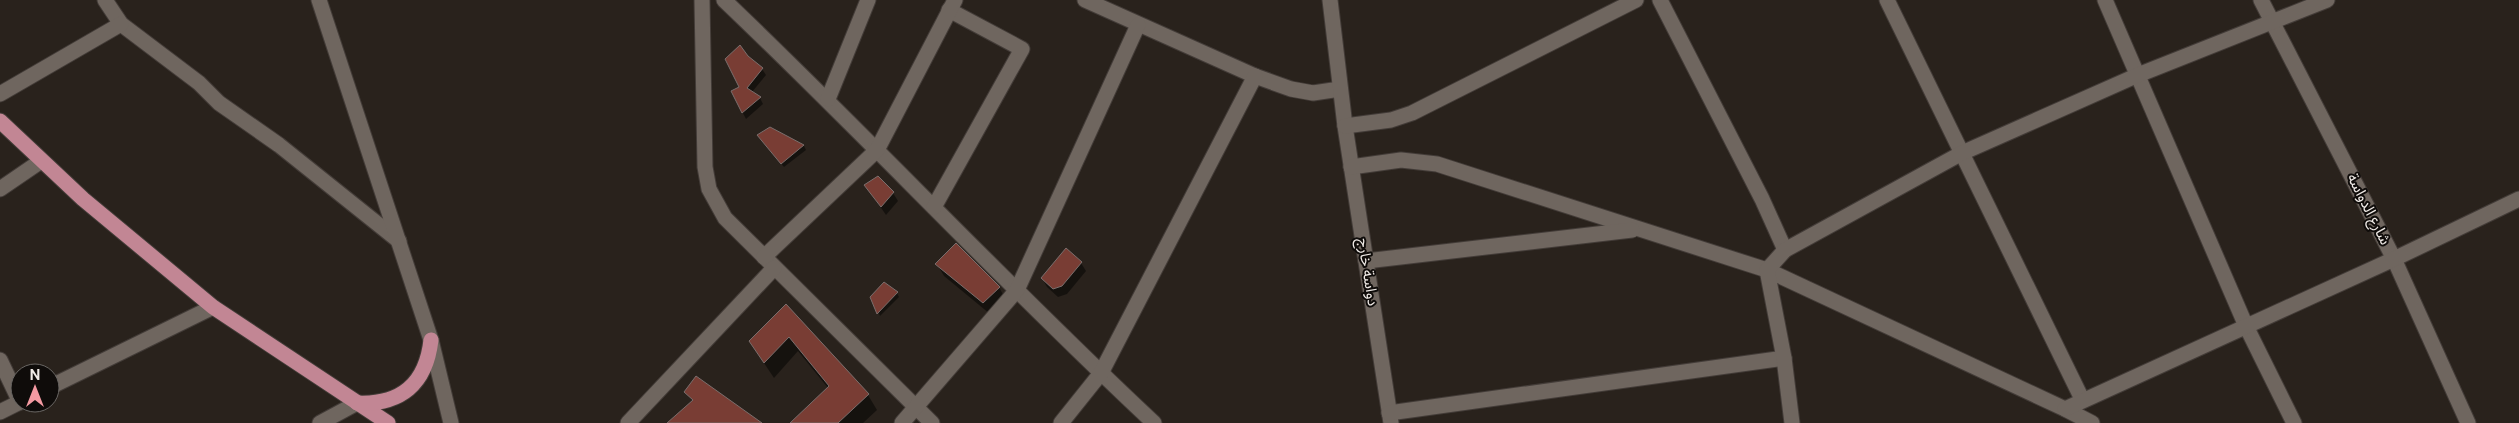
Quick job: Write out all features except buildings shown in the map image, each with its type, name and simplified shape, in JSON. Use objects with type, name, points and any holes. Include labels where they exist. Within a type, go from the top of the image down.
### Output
[{"type":"main road","points":[[0,121],[41,161],[126,236],[213,306],[388,423]]},
{"type":"main road","points":[[357,403],[373,404],[388,400],[402,394],[414,384],[424,371],[429,356],[431,340]]},
{"type":"street","points":[[104,0],[121,24],[199,83],[219,103],[279,145],[399,241]]},
{"type":"street","points":[[319,0],[431,340],[451,423]]},
{"type":"street","points":[[702,0],[703,140],[709,189],[725,218],[917,406],[932,423]]},
{"type":"street","points":[[724,0],[828,99],[1101,373],[1154,423]]},
{"type":"street","points":[[828,99],[868,0]]},
{"type":"street","points":[[1085,0],[1255,76],[1291,89],[1313,93],[1340,89]]},
{"type":"street","name":"دواسة خارج","points":[[1330,0],[1344,124],[1390,418]]},
{"type":"street","points":[[1344,124],[1391,120],[1412,113],[1636,0]]},
{"type":"street","points":[[1660,0],[1762,199],[1785,250]]},
{"type":"street","points":[[1887,0],[2082,399]]},
{"type":"street","points":[[2105,0],[2246,326],[2294,423]]},
{"type":"street","name":"شارع الدواسة","points":[[2261,0],[2394,259],[2468,423]]},
{"type":"street","points":[[1767,270],[1785,250],[1962,153],[2138,75],[2327,0]]},
{"type":"street","points":[[628,423],[769,262],[877,150],[952,5],[1022,49],[934,207]]},
{"type":"street","points":[[0,94],[121,24]]},
{"type":"street","points":[[902,423],[1018,290],[1138,25]]},
{"type":"street","points":[[1061,423],[1101,373],[1255,76]]},
{"type":"street","points":[[1351,167],[1401,160],[1437,164],[1767,270],[2065,408],[2092,423]]},
{"type":"street","points":[[0,188],[41,161]]},
{"type":"street","points":[[2065,408],[2394,259],[2519,199]]},
{"type":"street","points":[[1366,262],[1638,229]]},
{"type":"street","points":[[1767,270],[1784,358],[1792,423]]},
{"type":"street","points":[[60,382],[213,306]]},
{"type":"street","points":[[1390,418],[1784,358]]},
{"type":"street","points":[[0,360],[10,381]]},
{"type":"street","points":[[320,423],[357,403]]}]
